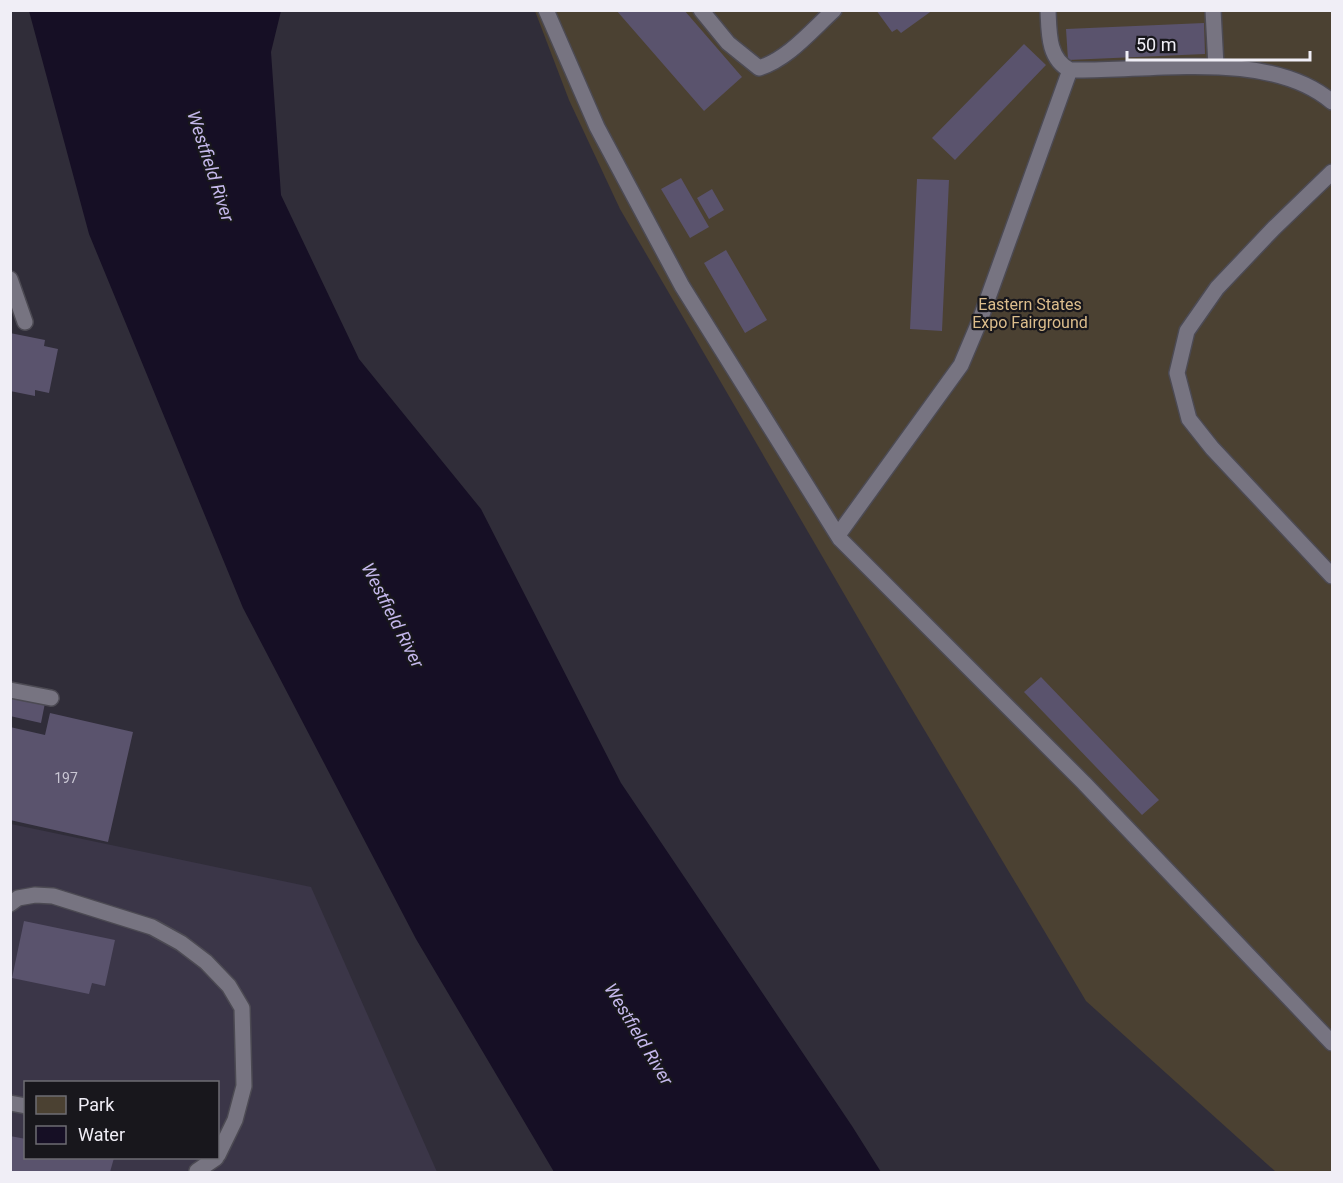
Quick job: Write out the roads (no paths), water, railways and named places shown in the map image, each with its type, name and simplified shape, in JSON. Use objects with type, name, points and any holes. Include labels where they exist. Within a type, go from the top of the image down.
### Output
[{"type":"lane","points":[[546,10],[597,127],[682,286],[837,535],[1084,783],[1332,1042]]},
{"type":"lane","points":[[701,10],[728,43],[759,68],[771,64],[787,53],[834,10]]},
{"type":"lane","points":[[1048,10],[1051,48],[1060,65],[1070,70],[1229,66],[1304,82],[1320,91],[1332,102]]},
{"type":"lane","points":[[1213,10],[1216,66]]},
{"type":"lane","points":[[837,535],[960,364],[980,320],[1070,70]]},
{"type":"lane","points":[[1332,172],[1217,288],[1187,331],[1177,373],[1189,419],[1212,448],[1332,576]]},
{"type":"lane","points":[[10,279],[25,322]]},
{"type":"lane","points":[[10,690],[51,698]]},
{"type":"lane","points":[[10,904],[18,898],[35,895],[53,896],[152,927],[181,943],[206,962],[229,986],[242,1008],[244,1086],[235,1120],[219,1152]]},
{"type":"lane","points":[[197,1172],[213,1159]]},
{"type":"water","name":"Westfield River","points":[[29,11],[281,11],[271,52],[281,195],[359,359],[481,509],[621,783],[881,1172],[554,1172],[416,939],[243,608],[89,234]]},
{"type":"park label","name":"Eastern States Expo Fairground","points":[[1030,313]]}]
